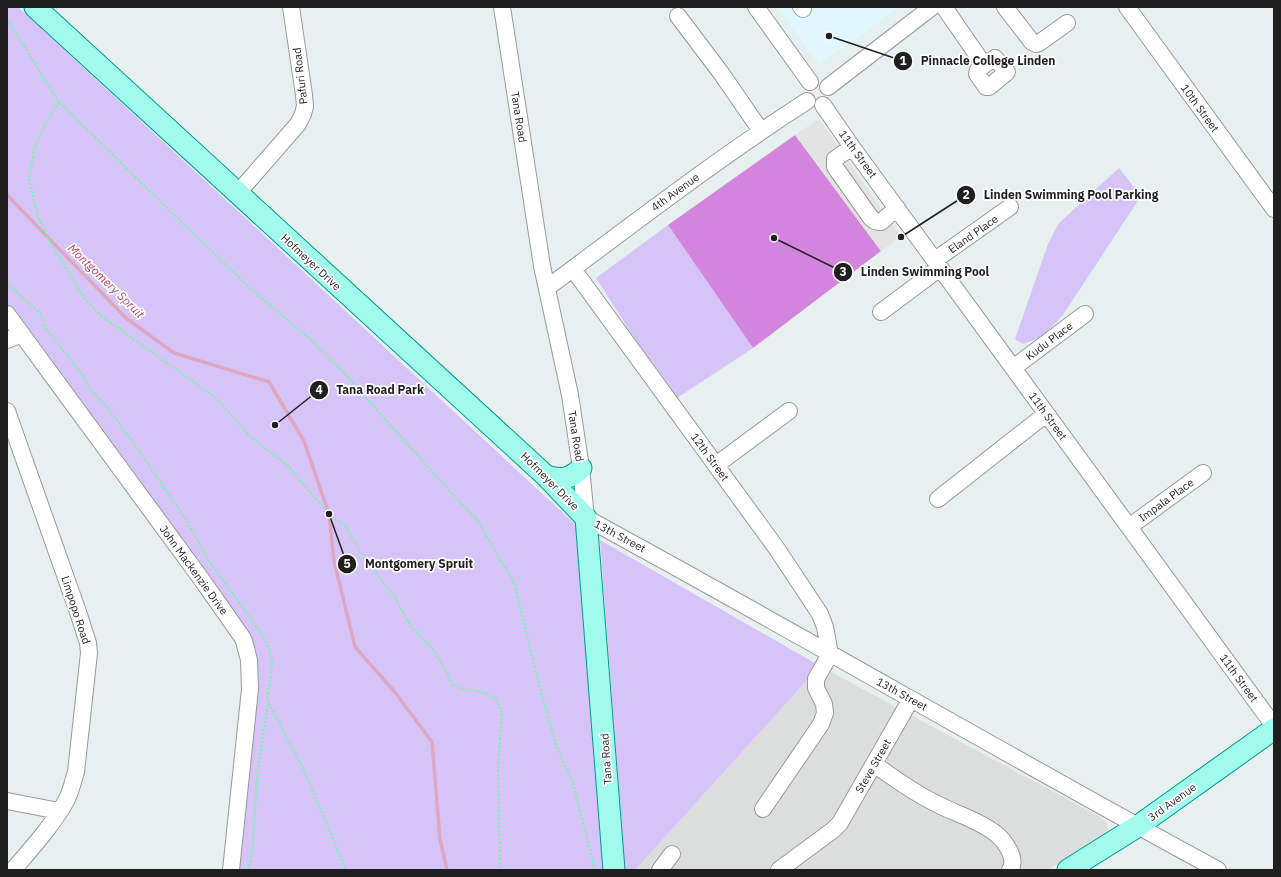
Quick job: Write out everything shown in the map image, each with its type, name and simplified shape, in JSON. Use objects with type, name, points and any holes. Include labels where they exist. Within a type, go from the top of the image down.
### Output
[{"type":"main road","name":"Hofmeyer Drive","points":[[35,7],[546,476],[586,518]]},
{"type":"main road","points":[[546,476],[555,479],[566,478],[576,474],[581,468]]},
{"type":"main road","name":"Tana Road","points":[[586,518],[614,870]]},
{"type":"main road","name":"3rd Avenue","points":[[1068,870],[1138,826],[1274,728]]},
{"type":"street","name":"Pafuri Road","points":[[237,194],[294,130],[303,114],[304,95],[291,7]]},
{"type":"street","name":"Tana Road","points":[[502,7],[542,266],[570,395],[581,468],[586,518]]},
{"type":"street","points":[[756,7],[810,82]]},
{"type":"street","points":[[828,87],[932,7]]},
{"type":"street","points":[[944,7],[984,65]]},
{"type":"street","points":[[1005,7],[1032,42],[1036,44],[1067,23]]},
{"type":"street","name":"10th Street","points":[[1127,7],[1274,209]]},
{"type":"street","points":[[678,16],[762,130]]},
{"type":"street","points":[[814,80],[822,81],[828,87],[830,95],[829,99],[823,104],[814,106],[807,101],[804,93],[810,82],[814,80]]},
{"type":"street","name":"4th Avenue","points":[[547,288],[645,214],[762,130],[807,101]]},
{"type":"street","name":"11th Street","points":[[823,104],[852,147],[1274,728]]},
{"type":"street","points":[[852,147],[835,159],[835,168],[871,218],[875,221],[881,222],[897,208]]},
{"type":"street","name":"Eland Place","points":[[881,312],[938,264],[1010,207]]},
{"type":"street","name":"12th Street","points":[[573,269],[777,549],[816,608],[825,627],[830,654]]},
{"type":"street","name":"John Mackenzie Drive","points":[[7,314],[197,574],[244,641],[249,660],[250,689],[231,870]]},
{"type":"street","name":"Kudu Place","points":[[1013,368],[1085,314]]},
{"type":"street","points":[[7,340],[22,334]]},
{"type":"street","name":"Limpopo Road","points":[[7,411],[88,644],[89,664],[76,772],[66,801],[32,848],[13,870]]},
{"type":"street","points":[[716,465],[789,411]]},
{"type":"street","points":[[938,499],[1046,414]]},
{"type":"street","name":"Impala Place","points":[[1129,527],[1203,473]]},
{"type":"street","name":"13th Street","points":[[586,518],[712,586],[830,654],[1218,870]]},
{"type":"street","points":[[763,809],[821,724],[825,713],[824,704],[816,688],[816,680],[830,654]]},
{"type":"street","name":"Steve Street","points":[[779,870],[833,830],[840,823],[911,699]]},
{"type":"street","points":[[874,764],[935,803],[994,833],[1006,845],[1010,854],[1013,863],[1010,870]]},
{"type":"street","points":[[7,802],[59,811]]},
{"type":"street","points":[[660,870],[672,854]]},
{"type":"path","points":[[7,19],[59,102],[166,208],[251,288],[311,340],[343,372],[478,521],[515,585],[538,681],[557,748],[573,783],[595,870]]},
{"type":"path","points":[[59,102],[46,123],[34,149],[29,179],[38,217],[48,238],[84,298],[100,315],[216,398],[250,436],[288,466],[329,514],[346,527],[364,558],[395,597],[410,625],[436,653],[452,684],[460,688],[485,692],[495,698],[502,712],[498,769],[500,870]]},
{"type":"path","points":[[248,870],[252,854],[258,768],[268,702]]},
{"type":"shaded area","points":[[7,7],[18,7],[577,526],[607,870],[225,870],[249,683],[242,641],[7,324]]},
{"type":"shaded area","points":[[777,7],[900,7],[819,65]]},
{"type":"shaded area","points":[[819,119],[901,237],[881,251],[795,135]]},
{"type":"shaded area","points":[[795,135],[881,251],[753,348],[668,225]]},
{"type":"shaded area","points":[[1119,168],[1141,196],[1063,315],[1042,337],[1023,344],[1015,339],[1048,244],[1059,223]]},
{"type":"shaded area","points":[[668,225],[753,348],[674,400],[596,278]]},
{"type":"shaded area","points":[[600,540],[820,666],[635,870],[625,870]]},
{"type":"shaded area","points":[[820,666],[1100,817],[1107,823],[1107,832],[1048,870],[635,870]]},
{"type":"waterway","name":"Montgomery Spruit","points":[[7,195],[126,318],[174,353],[269,382],[304,441],[329,514],[334,561],[355,647],[394,691],[432,742],[440,839],[447,870]]},
{"type":"place","name":"Pinnacle College Linden","points":[[829,36]]},
{"type":"place","name":"Linden Swimming Pool Parking","points":[[901,237]]},
{"type":"place","name":"Linden Swimming Pool","points":[[774,238]]},
{"type":"place","name":"Tana Road Park","points":[[275,425]]},
{"type":"place","name":"Montgomery Spruit","points":[[329,514]]}]
